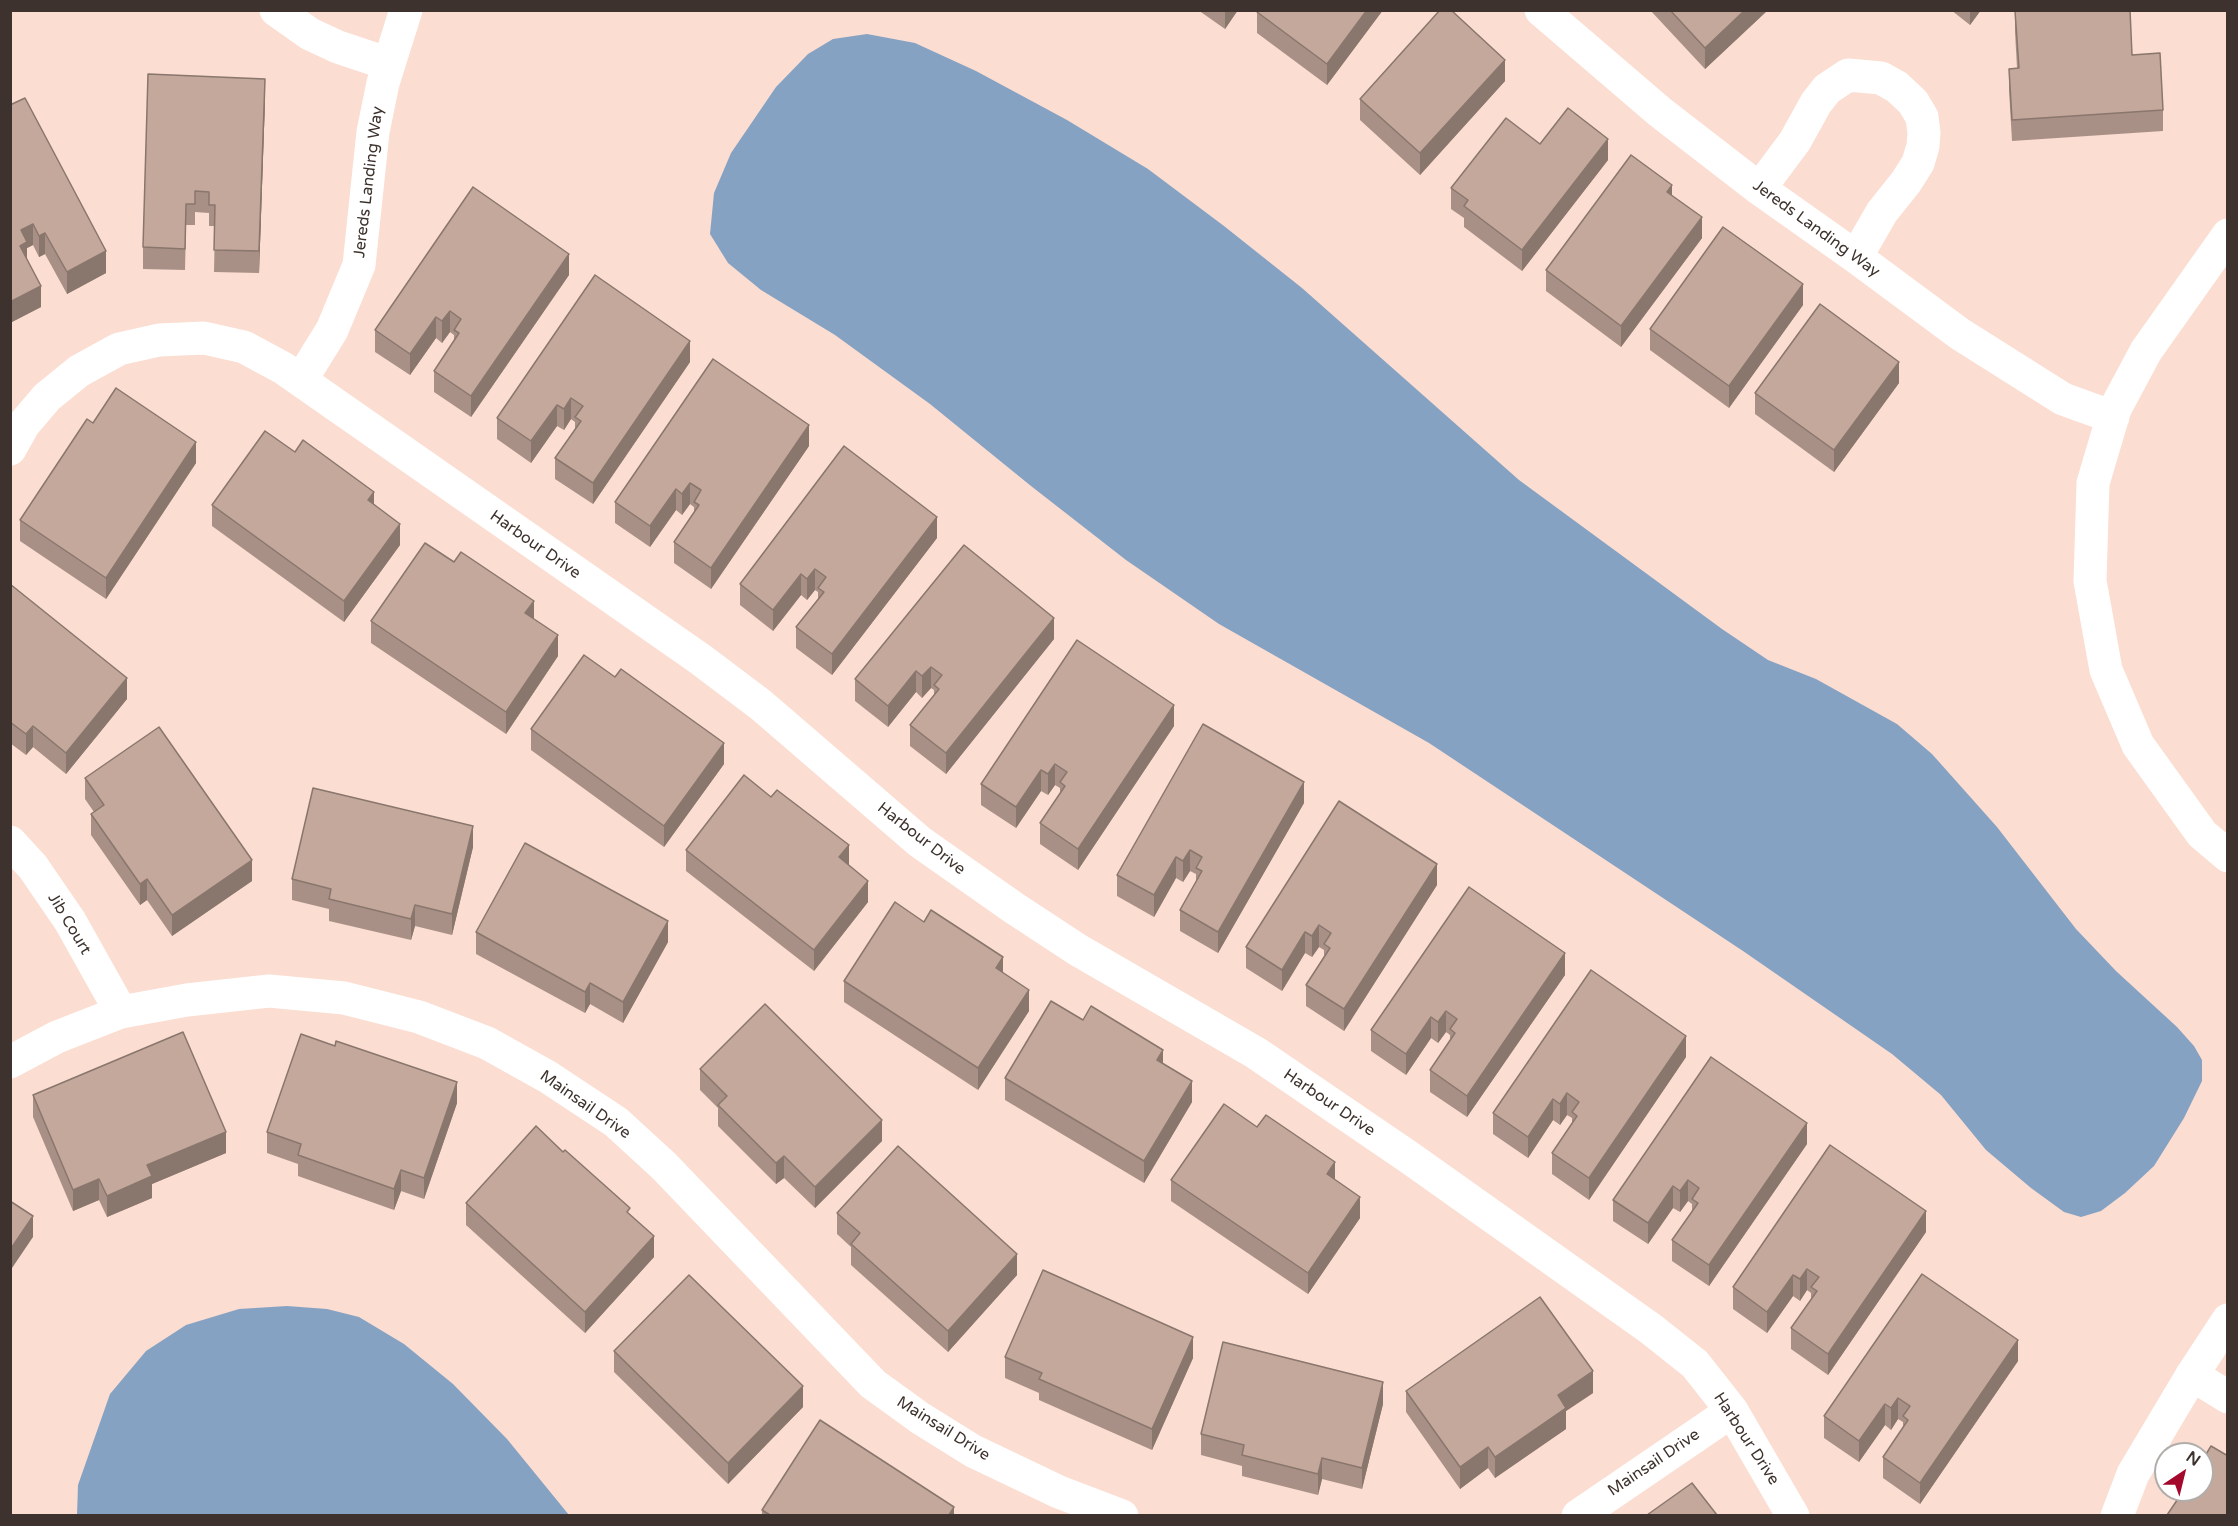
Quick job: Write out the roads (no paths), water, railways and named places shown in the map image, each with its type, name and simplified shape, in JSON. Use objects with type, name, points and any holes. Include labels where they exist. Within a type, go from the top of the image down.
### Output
[{"type":"street","points":[[276,10],[310,34],[338,47],[388,64]]},
{"type":"street","name":"Jereds Landing Way","points":[[302,380],[332,330],[359,265],[373,132],[388,64],[406,10]]},
{"type":"street","name":"Jereds Landing Way","points":[[1540,10],[1660,112],[1960,334],[2063,399],[2113,417]]},
{"type":"street","points":[[1760,188],[1795,141],[1816,103],[1833,85],[1848,75],[1856,75],[1881,78],[1897,87],[1913,102],[1922,117],[1923,146],[1918,163],[1882,212],[1856,257]]},
{"type":"street","points":[[2228,235],[2146,351],[2113,417],[2093,483],[2090,581],[2106,670],[2138,745],[2202,834],[2228,856]]},
{"type":"street","name":"Harbour Drive","points":[[10,449],[24,424],[46,397],[79,371],[119,349],[159,340],[204,338],[244,347],[283,368],[700,659],[760,705],[920,842],[1078,950],[1256,1053],[1410,1158],[1651,1329],[1695,1364],[1732,1411],[1793,1515]]},
{"type":"street","name":"Jib Court","points":[[10,842],[33,867],[70,921],[121,1012]]},
{"type":"street","name":"Mainsail Drive","points":[[10,1062],[57,1037],[121,1012],[187,1000],[268,991],[344,998],[419,1017],[487,1043],[548,1077],[616,1122],[664,1166],[882,1391],[920,1418],[973,1450],[1059,1492],[1122,1515]]},
{"type":"street","points":[[2117,1515],[2133,1474],[2228,1320]]},
{"type":"street","points":[[2192,1375],[2228,1397]]},
{"type":"street","name":"Mainsail Drive","points":[[1578,1515],[1732,1411]]},
{"type":"water","points":[[867,34],[915,43],[976,71],[1067,120],[1148,169],[1302,288],[1519,480],[1722,629],[1768,660],[1816,679],[1897,724],[1932,754],[1997,827],[2076,929],[2116,971],[2177,1027],[2194,1046],[2202,1060],[2202,1081],[2184,1118],[2154,1166],[2125,1193],[2101,1211],[2081,1217],[2064,1212],[1986,1150],[1941,1095],[1892,1054],[1743,951],[1429,743],[1219,624],[1126,560],[930,404],[835,335],[761,290],[728,263],[710,234],[714,193],[731,153],[776,87],[808,54],[833,39]]},
{"type":"water","points":[[287,1306],[327,1309],[359,1317],[404,1344],[453,1384],[507,1439],[569,1515],[77,1515],[78,1485],[110,1394],[146,1351],[186,1325],[239,1309]]}]
